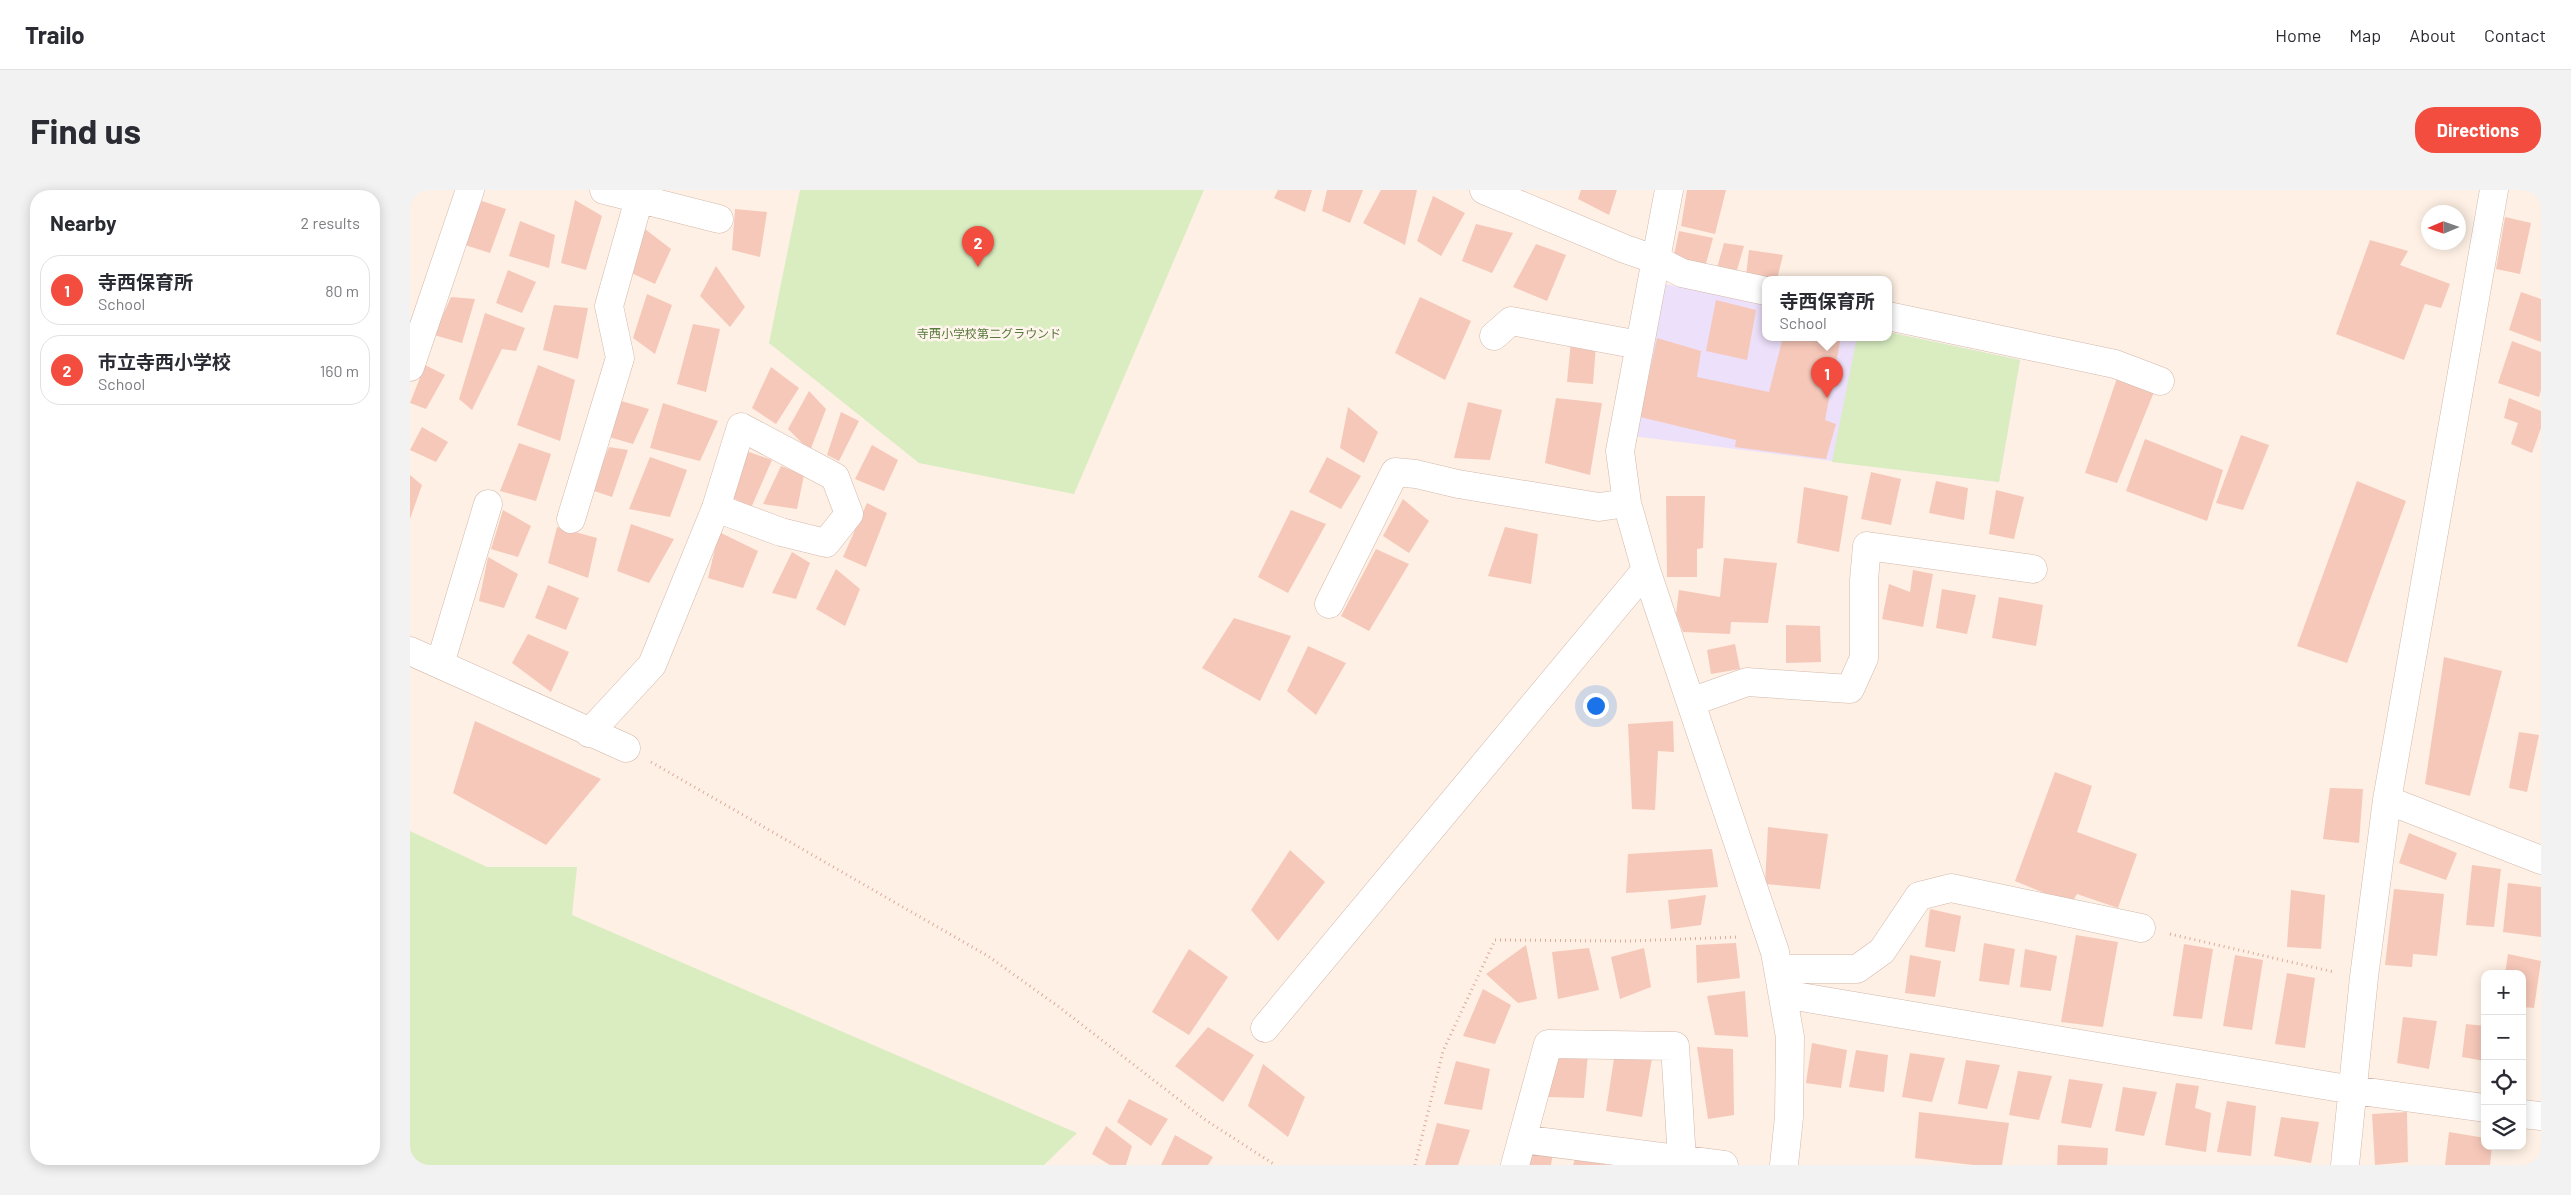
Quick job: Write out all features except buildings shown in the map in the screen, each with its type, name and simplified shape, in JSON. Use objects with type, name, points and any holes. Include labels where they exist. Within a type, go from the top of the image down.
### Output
[{"type":"street","points":[[410,367],[470,190]]},
{"type":"street","points":[[604,190],[718,219]]},
{"type":"street","points":[[1484,190],[1625,249],[1657,260],[1682,273],[1762,290]]},
{"type":"street","points":[[1670,190],[1620,451],[1627,503],[1646,570],[1771,938],[1781,982],[1790,1037],[1789,1117],[1784,1165]]},
{"type":"street","points":[[2345,1165],[2364,977],[2387,800],[2494,190]]},
{"type":"street","points":[[571,519],[620,358],[609,306],[639,199]]},
{"type":"street","points":[[1892,317],[2115,364],[2160,381]]},
{"type":"street","points":[[1494,336],[1511,321],[1639,345]]},
{"type":"street","points":[[588,733],[652,665],[716,508],[741,427],[834,477],[849,514],[826,543],[781,532],[716,508]]},
{"type":"street","points":[[1329,604],[1395,472],[1416,474],[1458,484],[1599,507],[1627,503]]},
{"type":"street","points":[[440,664],[488,504]]},
{"type":"street","points":[[1691,702],[1747,682],[1850,689],[1864,658],[1864,580],[1867,546],[2034,569]]},
{"type":"street","points":[[1265,1028],[1646,570]]},
{"type":"street","points":[[410,651],[588,733],[626,748]]},
{"type":"street","points":[[2387,800],[2541,860]]},
{"type":"street","points":[[1781,982],[1858,969],[1882,951],[1919,896],[1952,888],[2141,928]]},
{"type":"street","points":[[1781,982],[2353,1090],[2481,1107]]},
{"type":"street","points":[[1515,1165],[1548,1044],[1676,1046],[1682,1160]]},
{"type":"street","points":[[2526,1114],[2541,1116]]},
{"type":"street","points":[[1522,1139],[1724,1165]]},
{"type":"path","points":[[626,748],[988,956],[1059,1007],[1204,1119],[1275,1165]]},
{"type":"path","points":[[2141,928],[2364,977]]},
{"type":"path","points":[[1415,1165],[1443,1051],[1495,940],[1630,941],[1717,936],[1771,938]]},
{"type":"shaded area","points":[[1665,284],[1762,304],[1762,341],[1892,341],[1892,333],[2020,360],[1999,482],[1632,436]]},
{"type":"green space","name":"寺西小学校第二グラウンド","points":[[800,190],[1204,190],[1074,494],[919,463],[769,343]]},
{"type":"green space","points":[[1892,333],[2020,360],[1999,482],[1832,462],[1856,341],[1892,341]]},
{"type":"green space","points":[[410,831],[487,867],[577,867],[572,915],[1077,1133],[1044,1165],[410,1165]]},
{"type":"place","name":"市立寺西小学校","points":[[978,267]]},
{"type":"place","name":"寺西保育所","points":[[1827,398]]}]
